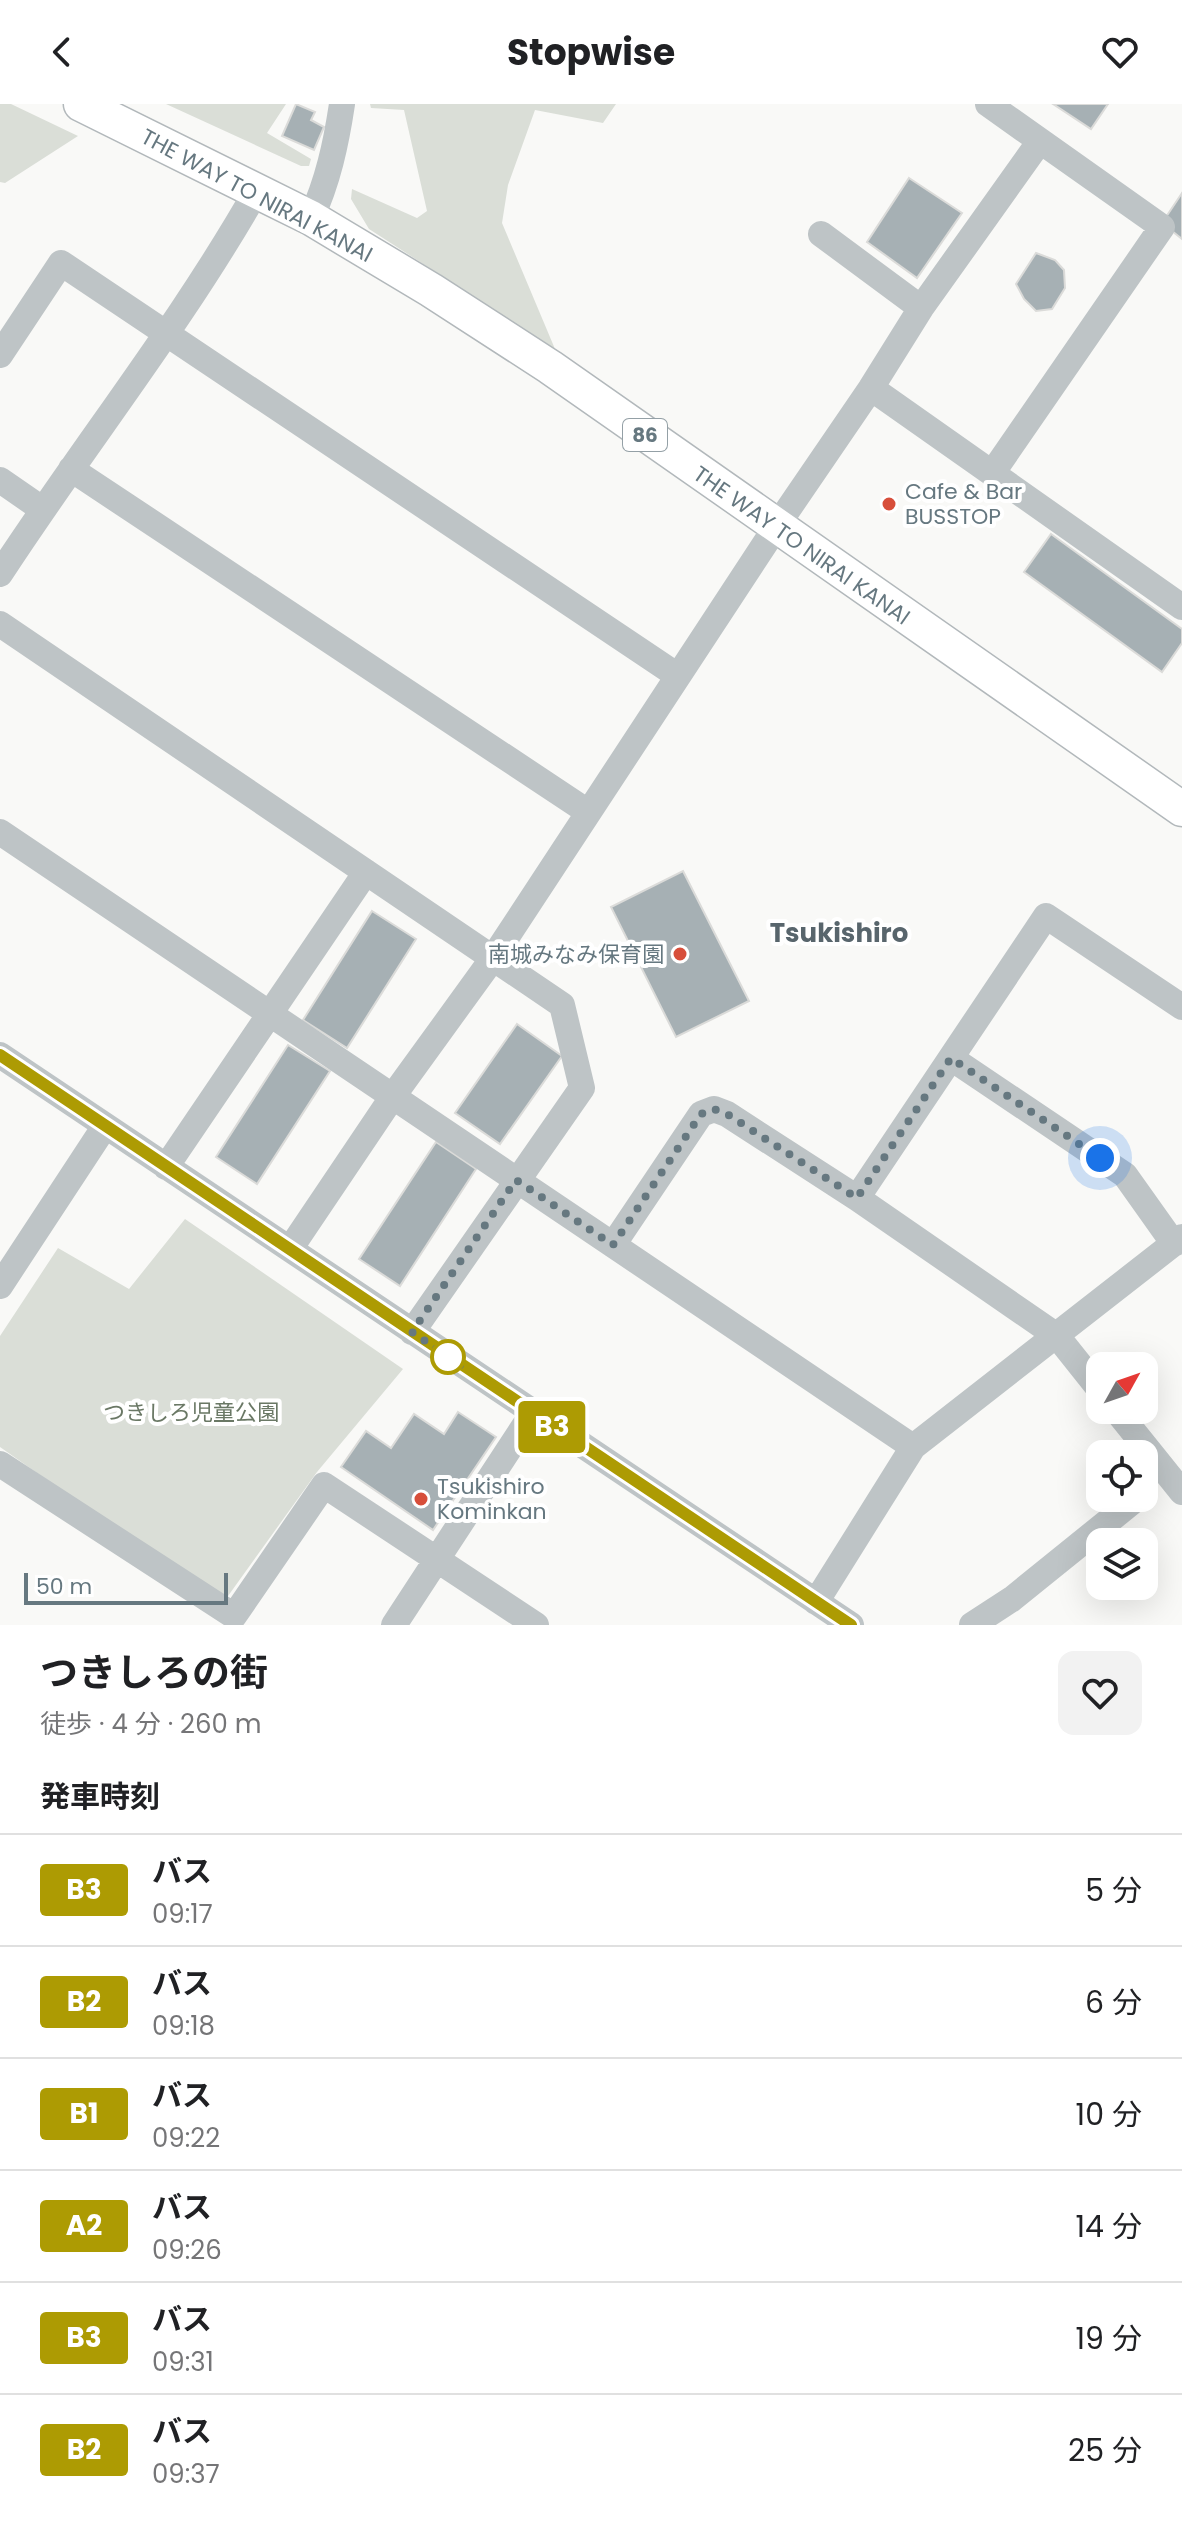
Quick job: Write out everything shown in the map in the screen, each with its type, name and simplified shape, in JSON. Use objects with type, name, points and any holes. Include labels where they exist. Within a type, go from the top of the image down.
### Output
[{"type":"main road","name":"THE WAY TO NIRAI KANAI","points":[[81,104],[311,218],[431,290],[550,367],[1182,809]]},
{"type":"street","points":[[311,218],[324,191],[333,158],[342,104]]},
{"type":"street","points":[[988,104],[1162,227],[993,472]]},
{"type":"street","points":[[290,1249],[393,1096],[493,958],[921,308],[1040,141]]},
{"type":"street","points":[[0,574],[42,509],[166,334],[257,190]]},
{"type":"street","points":[[821,234],[921,308]]},
{"type":"street","points":[[0,355],[61,263],[678,676]]},
{"type":"street","points":[[871,388],[1182,607]]},
{"type":"street","points":[[71,469],[588,812]]},
{"type":"street","points":[[0,480],[42,509]]},
{"type":"street","points":[[0,624],[562,1005],[582,1088],[412,1332]]},
{"type":"street","points":[[0,832],[913,1447]]},
{"type":"street","points":[[166,1167],[366,872]]},
{"type":"street","points":[[857,1198],[1046,916],[1182,1007]]},
{"type":"street","points":[[0,1055],[851,1625]]},
{"type":"street","points":[[816,1602],[913,1447],[1178,1240],[1125,1175],[951,1058]]},
{"type":"street","points":[[613,1245],[701,1114],[714,1109],[727,1114],[857,1198],[1057,1336],[1086,1372]]},
{"type":"street","points":[[0,1286],[9,1254],[105,1126]]},
{"type":"street","points":[[394,1625],[532,1414]]},
{"type":"street","points":[[1129,1424],[1177,1476],[1158,1486]]},
{"type":"street","points":[[0,1464],[234,1616],[324,1485],[536,1625]]},
{"type":"street","points":[[972,1625],[1012,1599],[1120,1512]]},
{"type":"green space","points":[[0,104],[11,104],[78,136],[5,183],[0,182]]},
{"type":"green space","points":[[166,104],[286,104],[267,133],[311,159],[309,166],[301,166]]},
{"type":"green space","points":[[370,104],[616,104],[603,123],[535,110],[508,185],[502,223],[555,349],[369,229],[351,199],[352,189],[417,218],[427,211],[404,110],[371,108]]},
{"type":"green space","name":"つきしろ児童公園","points":[[185,1219],[403,1369],[317,1472],[223,1603],[0,1447],[0,1336],[58,1248],[129,1289]]},
{"type":"building","points":[[296,104],[315,112],[311,120],[324,127],[314,150],[282,136]]},
{"type":"building","points":[[1053,104],[1108,104],[1091,129]]},
{"type":"building","points":[[909,178],[962,213],[917,278],[867,242]]},
{"type":"building","points":[[1182,193],[1182,239],[1162,223]]},
{"type":"building","points":[[1036,253],[1055,260],[1064,270],[1065,288],[1052,309],[1036,311],[1024,299],[1016,284]]},
{"type":"building","points":[[1051,534],[1182,629],[1182,643],[1162,672],[1024,572]]},
{"type":"building","name":"南城みなみ保育園","points":[[683,871],[749,1001],[676,1037],[611,907]]},
{"type":"building","points":[[372,911],[416,939],[347,1048],[303,1020]]},
{"type":"building","points":[[517,1024],[562,1056],[500,1144],[455,1113]]},
{"type":"building","points":[[288,1045],[330,1071],[257,1184],[216,1157]]},
{"type":"building","points":[[436,1142],[476,1169],[400,1286],[359,1259]]},
{"type":"building","name":"Tsukishiro Kominkan","points":[[458,1412],[496,1437],[433,1530],[341,1467],[366,1431],[391,1448],[414,1414],[444,1434]]},
{"type":"bus line","name":"B3","points":[[0,1055],[851,1625]]},
{"type":"place","name":"Cafe & Bar BUSSTOP","points":[[889,504]]},
{"type":"place","name":"南城みなみ保育園","points":[[680,954]]},
{"type":"place","name":"Tsukishiro Kominkan","points":[[421,1499]]},
{"type":"district","name":"Tsukishiro","points":[[839,933]]},
{"type":"route","points":[[448,1357],[460,1365],[412,1332],[516,1180],[613,1245],[701,1114],[714,1109],[727,1114],[857,1198],[951,1058],[1100,1158]]}]
